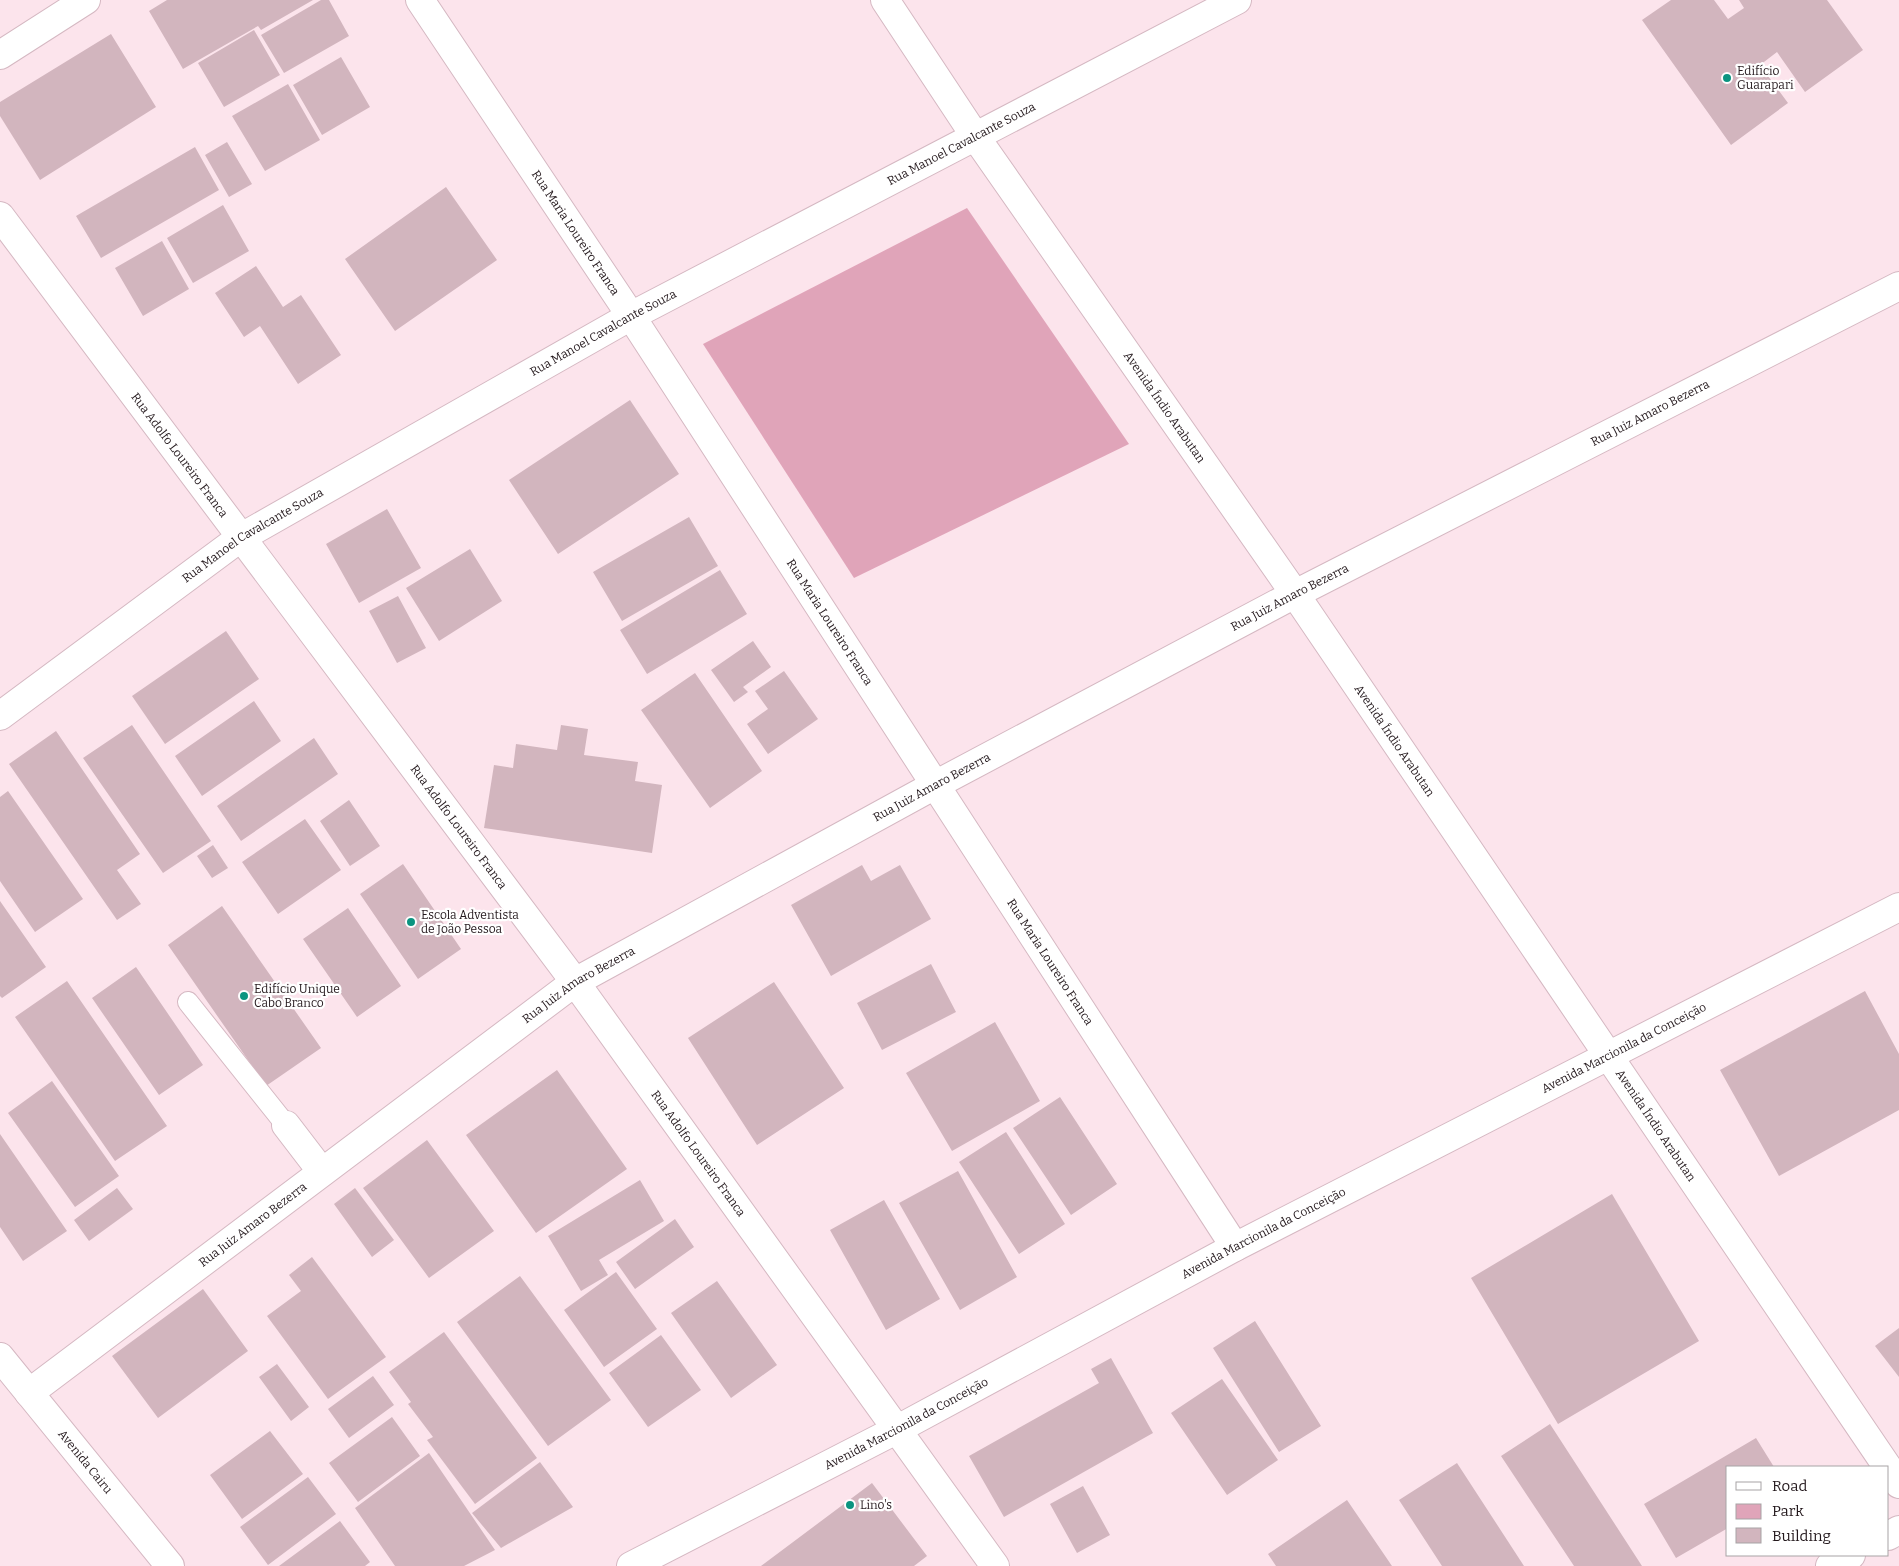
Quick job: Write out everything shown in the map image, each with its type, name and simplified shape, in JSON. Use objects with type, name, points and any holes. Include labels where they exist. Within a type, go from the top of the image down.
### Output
[{"type":"street","points":[[0,55],[86,0]]},
{"type":"street","name":"Rua Maria Loureiro Franca","points":[[420,0],[631,316],[1235,1247]]},
{"type":"street","name":"Avenida Índio Arabutan","points":[[885,0],[975,136],[1295,594],[1887,1466]]},
{"type":"street","name":"Rua Manoel Cavalcante Souza","points":[[0,716],[240,538],[631,316],[1237,0]]},
{"type":"street","name":"Rua Adolfo Loureiro Franca","points":[[0,216],[575,982],[995,1566]]},
{"type":"street","name":"Rua Juiz Amaro Bezerra","points":[[29,1392],[575,982],[935,785],[1295,594],[1899,286]]},
{"type":"street","name":"Avenida Marcionila da Conceição","points":[[631,1566],[896,1430],[1235,1247],[1899,907]]},
{"type":"street","points":[[286,1125],[322,1172]]},
{"type":"street","name":"Avenida Cairu","points":[[0,1357],[170,1566]]},
{"type":"street","name":"Avenida Índio Arabutan","points":[[1889,1469],[1899,1484]]},
{"type":"street","points":[[1830,1566],[1849,1556]]},
{"type":"lane","points":[[188,1002],[286,1125]]},
{"type":"green space","points":[[967,208],[1129,444],[854,578],[703,344]]},
{"type":"building","points":[[167,0],[313,0],[261,30],[258,26],[183,69],[149,11]]},
{"type":"building","points":[[321,0],[329,0],[349,36],[284,73],[261,35]]},
{"type":"building","name":"Edifício Guarapari","points":[[1671,0],[1714,0],[1728,19],[1744,8],[1739,0],[1827,0],[1863,50],[1805,92],[1777,52],[1760,65],[1788,103],[1731,145],[1642,20]]},
{"type":"building","points":[[254,30],[280,75],[224,107],[198,63]]},
{"type":"building","points":[[111,34],[156,107],[40,180],[0,116],[0,102]]},
{"type":"building","points":[[341,57],[370,107],[322,135],[293,85]]},
{"type":"building","points":[[288,84],[320,140],[265,171],[232,116]]},
{"type":"building","points":[[227,142],[252,184],[229,197],[205,155]]},
{"type":"building","points":[[195,147],[219,190],[101,258],[76,216]]},
{"type":"building","points":[[446,187],[497,260],[395,331],[345,259]]},
{"type":"building","points":[[223,205],[249,251],[193,283],[167,238]]},
{"type":"building","points":[[162,241],[189,289],[143,316],[115,268]]},
{"type":"building","points":[[256,266],[283,307],[301,295],[341,355],[298,384],[260,326],[244,337],[215,293]]},
{"type":"building","points":[[630,400],[679,474],[558,554],[509,480]]},
{"type":"building","points":[[387,509],[421,568],[359,603],[326,544]]},
{"type":"building","points":[[689,517],[718,566],[622,621],[593,572]]},
{"type":"building","points":[[470,549],[502,601],[439,641],[406,588]]},
{"type":"building","points":[[720,570],[747,614],[647,674],[620,630]]},
{"type":"building","points":[[398,596],[426,648],[397,663],[369,611]]},
{"type":"building","points":[[226,631],[259,679],[165,744],[132,696]]},
{"type":"building","points":[[753,641],[771,667],[743,687],[748,692],[734,702],[711,670]]},
{"type":"building","points":[[784,671],[818,719],[768,754],[747,724],[768,709],[755,691]]},
{"type":"building","points":[[695,673],[762,771],[710,808],[641,710]]},
{"type":"building","points":[[254,701],[281,741],[202,796],[175,756]]},
{"type":"building","points":[[132,725],[211,841],[163,873],[83,758]]},
{"type":"building","points":[[561,725],[588,729],[584,755],[638,762],[635,781],[662,785],[652,853],[484,828],[494,765],[513,768],[516,744],[557,750]]},
{"type":"building","points":[[56,731],[140,854],[117,870],[141,904],[117,920],[9,764]]},
{"type":"building","points":[[314,738],[338,774],[241,841],[217,806]]},
{"type":"building","points":[[8,791],[83,899],[35,932],[0,881],[0,797]]},
{"type":"building","points":[[349,800],[380,846],[350,866],[320,821]]},
{"type":"building","points":[[305,819],[341,870],[278,914],[242,862]]},
{"type":"building","points":[[213,845],[228,868],[212,878],[197,856]]},
{"type":"building","name":"Escola Adventista de João Pessoa","points":[[403,864],[461,949],[418,979],[360,894]]},
{"type":"building","points":[[862,865],[871,881],[900,865],[931,919],[831,976],[791,905]]},
{"type":"building","points":[[0,901],[46,967],[2,998],[0,996]]},
{"type":"building","name":"Edifício Unique Cabo Branco","points":[[222,906],[321,1048],[266,1086],[168,945]]},
{"type":"building","points":[[348,908],[401,986],[357,1017],[303,939]]},
{"type":"building","points":[[931,964],[956,1012],[882,1050],[857,1003]]},
{"type":"building","points":[[136,967],[203,1065],[159,1095],[92,998]]},
{"type":"building","points":[[67,981],[167,1126],[115,1161],[15,1017]]},
{"type":"building","points":[[774,982],[844,1088],[757,1145],[688,1038]]},
{"type":"building","points":[[1865,991],[1899,1054],[1899,1110],[1779,1176],[1720,1070]]},
{"type":"building","points":[[995,1022],[1040,1101],[952,1151],[906,1073]]},
{"type":"building","points":[[557,1070],[627,1169],[536,1233],[466,1135]]},
{"type":"building","points":[[52,1081],[119,1176],[75,1207],[8,1113]]},
{"type":"building","points":[[1060,1097],[1117,1184],[1071,1215],[1013,1128]]},
{"type":"building","points":[[1006,1132],[1065,1224],[1019,1254],[959,1162]]},
{"type":"building","points":[[0,1134],[67,1231],[23,1261],[0,1227]]},
{"type":"building","points":[[427,1140],[494,1231],[429,1278],[363,1188]]},
{"type":"building","points":[[958,1171],[1017,1277],[960,1310],[899,1203]]},
{"type":"building","points":[[640,1180],[664,1221],[599,1260],[608,1275],[581,1291],[548,1236]]},
{"type":"building","points":[[117,1188],[133,1209],[89,1241],[74,1220]]},
{"type":"building","points":[[355,1188],[394,1240],[372,1257],[334,1204]]},
{"type":"building","points":[[1612,1194],[1699,1341],[1558,1424],[1471,1278]]},
{"type":"building","points":[[884,1200],[940,1299],[886,1330],[830,1230]]},
{"type":"building","points":[[675,1219],[694,1247],[635,1289],[616,1262]]},
{"type":"building","points":[[312,1257],[386,1357],[328,1399],[267,1316],[301,1291],[289,1275]]},
{"type":"building","points":[[616,1272],[657,1329],[604,1367],[564,1310]]},
{"type":"building","points":[[520,1276],[611,1400],[548,1446],[457,1322]]},
{"type":"building","points":[[717,1281],[777,1365],[731,1398],[671,1313]]},
{"type":"building","points":[[203,1289],[248,1351],[158,1418],[112,1356]]},
{"type":"building","points":[[1255,1321],[1321,1426],[1279,1452],[1213,1348]]},
{"type":"building","points":[[1899,1328],[1899,1377],[1875,1346]]},
{"type":"building","points":[[444,1332],[537,1458],[475,1504],[427,1440],[433,1437],[408,1404],[411,1402],[389,1372]]},
{"type":"building","points":[[661,1335],[701,1390],[648,1427],[609,1373]]},
{"type":"building","points":[[1111,1358],[1153,1433],[1004,1517],[969,1456],[1099,1383],[1091,1369]]},
{"type":"building","points":[[277,1364],[309,1407],[291,1421],[259,1377]]},
{"type":"building","points":[[373,1376],[394,1405],[349,1438],[328,1409]]},
{"type":"building","points":[[1222,1379],[1278,1460],[1227,1495],[1171,1413]]},
{"type":"building","points":[[392,1417],[420,1456],[358,1502],[329,1463]]},
{"type":"building","points":[[1550,1424],[1642,1566],[1574,1566],[1501,1456]]},
{"type":"building","points":[[270,1431],[303,1474],[242,1519],[210,1475]]},
{"type":"building","points":[[1756,1438],[1773,1466],[1726,1466],[1726,1529],[1676,1558],[1644,1504]]},
{"type":"building","points":[[429,1453],[495,1550],[464,1566],[395,1566],[355,1508]]},
{"type":"building","points":[[540,1462],[573,1507],[501,1548],[472,1513]]},
{"type":"building","points":[[1457,1463],[1524,1566],[1442,1566],[1399,1500]]},
{"type":"building","points":[[308,1477],[336,1514],[268,1565],[240,1527]]},
{"type":"building","points":[[872,1483],[927,1556],[914,1566],[761,1566]]},
{"type":"building","points":[[1083,1486],[1110,1535],[1077,1553],[1050,1504]]},
{"type":"building","points":[[1347,1500],[1392,1566],[1276,1566],[1268,1554]]},
{"type":"building","points":[[340,1521],[370,1562],[365,1566],[279,1566]]},
{"type":"place","name":"Edifício Guarapari","points":[[1727,78]]},
{"type":"place","name":"Escola Adventista de João Pessoa","points":[[411,922]]},
{"type":"place","name":"Edifício Unique Cabo Branco","points":[[244,996]]},
{"type":"place","name":"Lino's","points":[[850,1505]]}]
